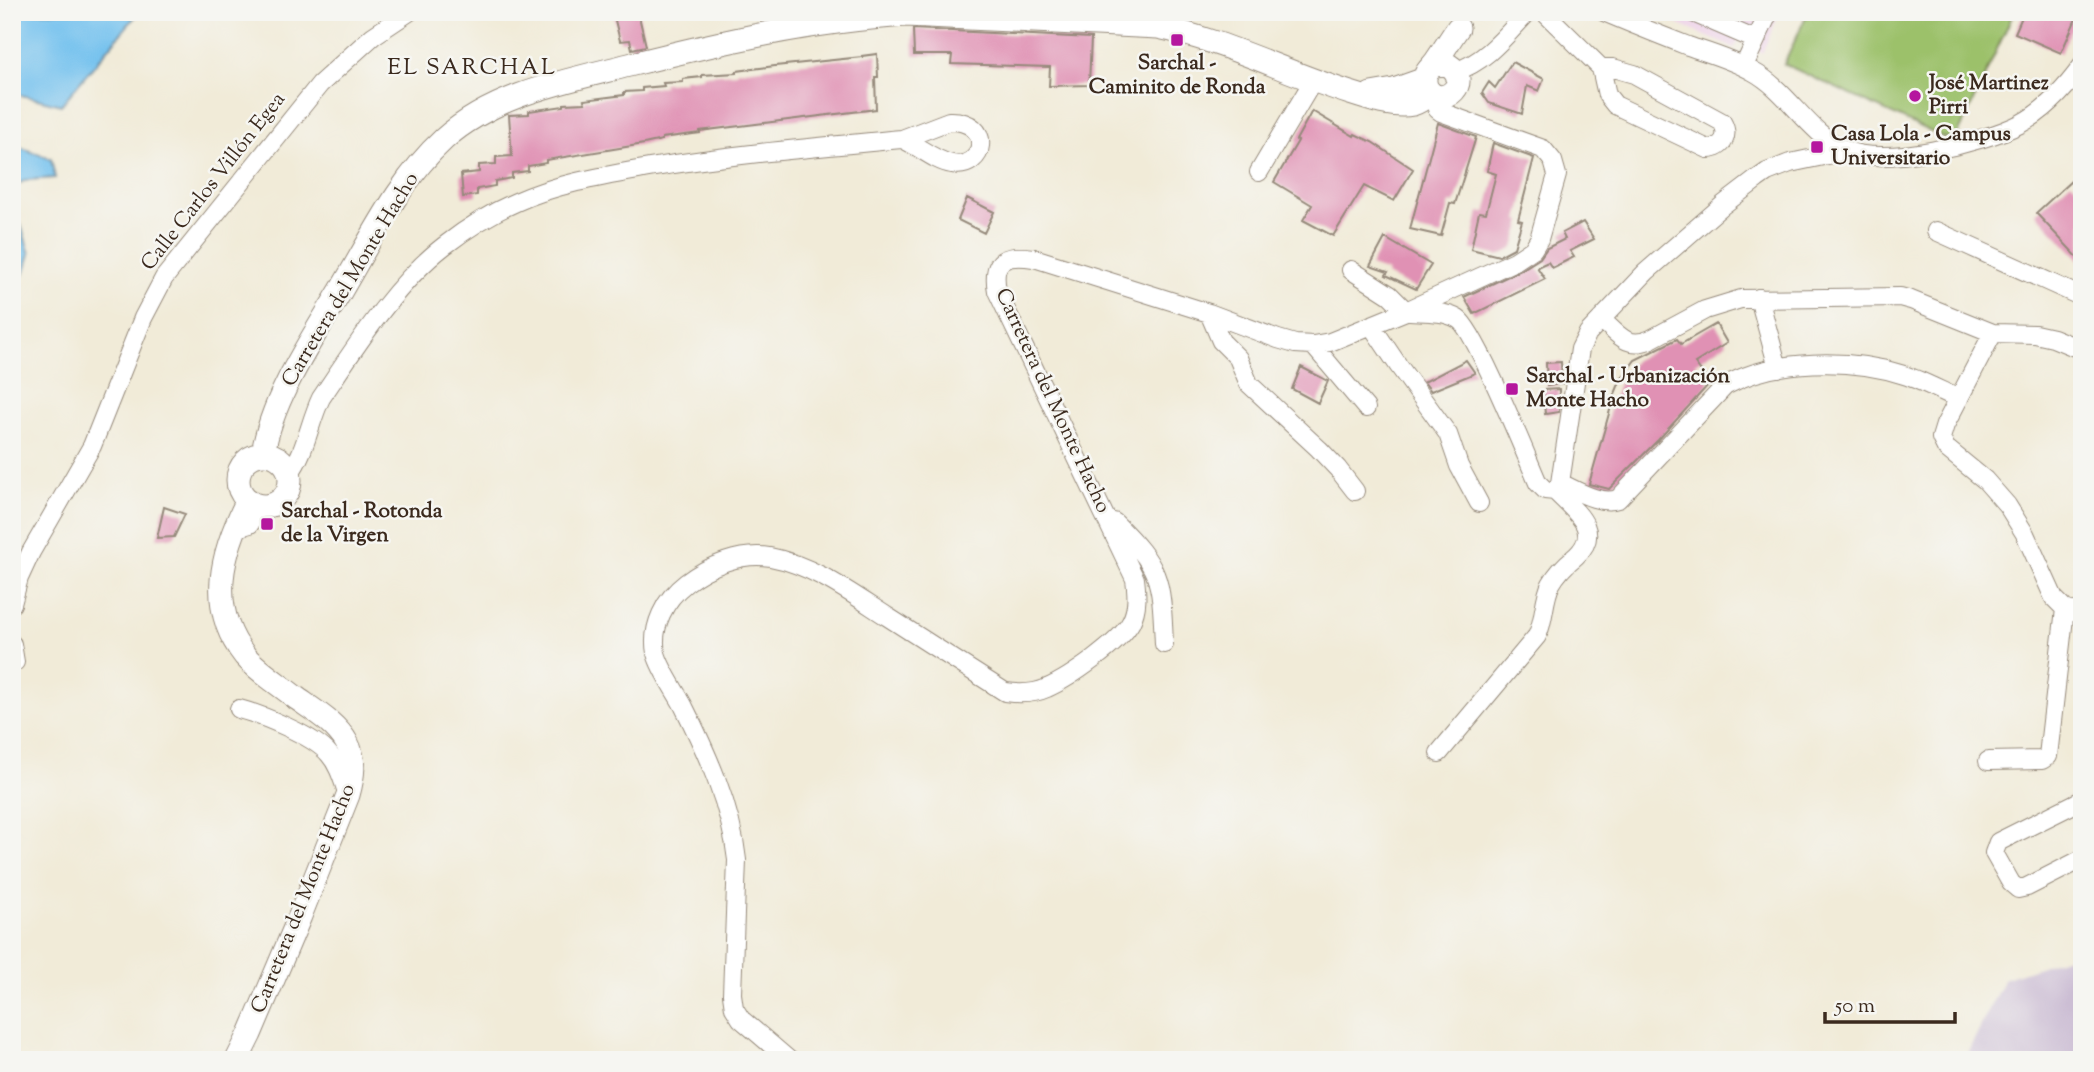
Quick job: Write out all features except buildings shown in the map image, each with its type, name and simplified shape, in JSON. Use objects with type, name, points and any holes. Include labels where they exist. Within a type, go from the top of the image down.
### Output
[{"type":"main road","name":"Carretera del Monte Hacho","points":[[279,459],[288,383],[309,343],[400,192],[420,163],[445,138],[474,117],[505,100],[697,48],[868,18],[918,15],[1158,27],[1191,35],[1361,96],[1440,79]]},
{"type":"main road","points":[[1440,79],[1461,20]]},
{"type":"main road","points":[[279,459],[290,483],[287,492],[275,503],[246,510],[240,490],[239,473],[247,460],[279,459]]},
{"type":"main road","name":"Carretera del Monte Hacho","points":[[237,1060],[300,916],[353,778],[353,761],[339,730],[247,657],[234,639],[225,618],[221,596],[222,573],[246,510]]},
{"type":"street","name":"Calle Carlos Villón Egea","points":[[12,604],[19,578],[31,552],[92,446],[144,318],[164,278],[320,84],[373,36],[410,12]]},
{"type":"street","points":[[1128,12],[1158,27]]},
{"type":"street","points":[[1351,270],[1371,282],[1406,311],[1525,256],[1533,249],[1539,239],[1557,175],[1553,161],[1543,149],[1441,113],[1436,104],[1440,79],[1482,58],[1528,12]]},
{"type":"street","points":[[1544,12],[1601,68],[1607,95],[1620,109],[1707,149],[1715,149],[1722,144],[1726,129],[1721,122],[1634,74],[1601,68]]},
{"type":"street","points":[[1604,12],[1744,66],[1769,82],[1817,130],[1847,151]]},
{"type":"street","points":[[1691,12],[1756,40]]},
{"type":"street","points":[[1744,66],[1769,12]]},
{"type":"street","points":[[1439,753],[1537,636],[1543,624],[1549,587],[1555,576],[1580,552],[1587,541],[1586,524],[1557,487],[1580,349],[1588,333],[1601,319],[1646,272],[1723,205],[1767,172],[1790,163],[1847,151],[1888,156],[1973,142],[2022,123],[2044,108],[2064,90],[2082,66]]},
{"type":"street","points":[[1259,172],[1313,81]]},
{"type":"street","points":[[279,459],[384,309],[405,284],[442,247],[514,202],[554,187],[595,177],[709,158],[902,139]]},
{"type":"street","points":[[1936,231],[2082,298]]},
{"type":"street","name":"Carretera del Monte Hacho","points":[[789,1060],[741,1019],[734,1008],[732,994],[737,860],[735,841],[712,771],[684,708],[656,655],[655,635],[659,618],[677,589],[713,567],[738,558],[769,557],[798,565],[839,585],[1005,692],[1033,693],[1046,689],[1122,637],[1132,619],[1137,600],[1136,579],[997,291],[994,278],[997,265],[1005,258],[1015,256],[1034,258],[1209,313],[1295,344],[1330,342],[1406,311],[1442,313],[1459,320]]},
{"type":"street","points":[[1455,288],[1449,298],[1453,311],[1470,332],[1538,484],[1545,490],[1557,487],[1608,502],[1618,499],[1725,386],[1738,379],[1778,368],[1835,363],[1865,366],[1904,375],[1959,399]]},
{"type":"street","points":[[1601,319],[1625,341],[1634,344],[1643,343],[1705,310],[1741,299],[1900,297],[1993,333],[2035,334],[2053,338],[2082,351]]},
{"type":"street","points":[[1759,298],[1778,368]]},
{"type":"street","points":[[1209,313],[1221,341],[1238,358],[1249,384],[1319,449],[1355,491]]},
{"type":"street","points":[[1371,325],[1448,434],[1459,466],[1479,503]]},
{"type":"street","points":[[1988,761],[2042,760],[2048,756],[2073,609],[2054,598],[2025,534],[2007,505],[1986,481],[1946,448],[1941,438],[1945,425],[1993,333]]},
{"type":"street","points":[[1313,345],[1366,408]]},
{"type":"street","points":[[1104,512],[1150,560],[1162,593],[1164,644]]},
{"type":"street","points":[[12,643],[15,662]]},
{"type":"street","points":[[239,709],[264,717],[323,747],[336,764],[348,795]]},
{"type":"street","points":[[2082,800],[1998,842],[1994,853],[2011,883],[2018,889],[2082,859]]},
{"type":"shaded area","points":[[1649,12],[1780,12],[1762,53],[1739,40],[1734,48]]},
{"type":"shaded area","points":[[2082,952],[2082,1060],[1964,1060],[2004,979]]},
{"type":"green space","name":"José Martinez Pirri","points":[[1808,12],[2014,12],[1957,136],[1944,138],[1784,64]]},
{"type":"water","points":[[12,12],[139,12],[61,105],[17,94],[12,98]]},
{"type":"water","points":[[17,146],[51,159],[55,178],[26,180],[12,187],[12,147]]},
{"type":"water","points":[[21,225],[30,254],[24,274],[12,279],[12,237]]},
{"type":"place","name":"Sarchal - Caminito de Ronda","points":[[1177,40]]},
{"type":"place","name":"José Martinez Pirri","points":[[1915,96]]},
{"type":"place","name":"Casa Lola - Campus Universitario","points":[[1817,147]]},
{"type":"place","name":"Sarchal - Urbanización Monte Hacho","points":[[1512,389]]},
{"type":"place","name":"Sarchal - Rotonda de la Virgen","points":[[267,524]]},
{"type":"district","name":"EL SARCHAL","points":[[472,68]]}]
